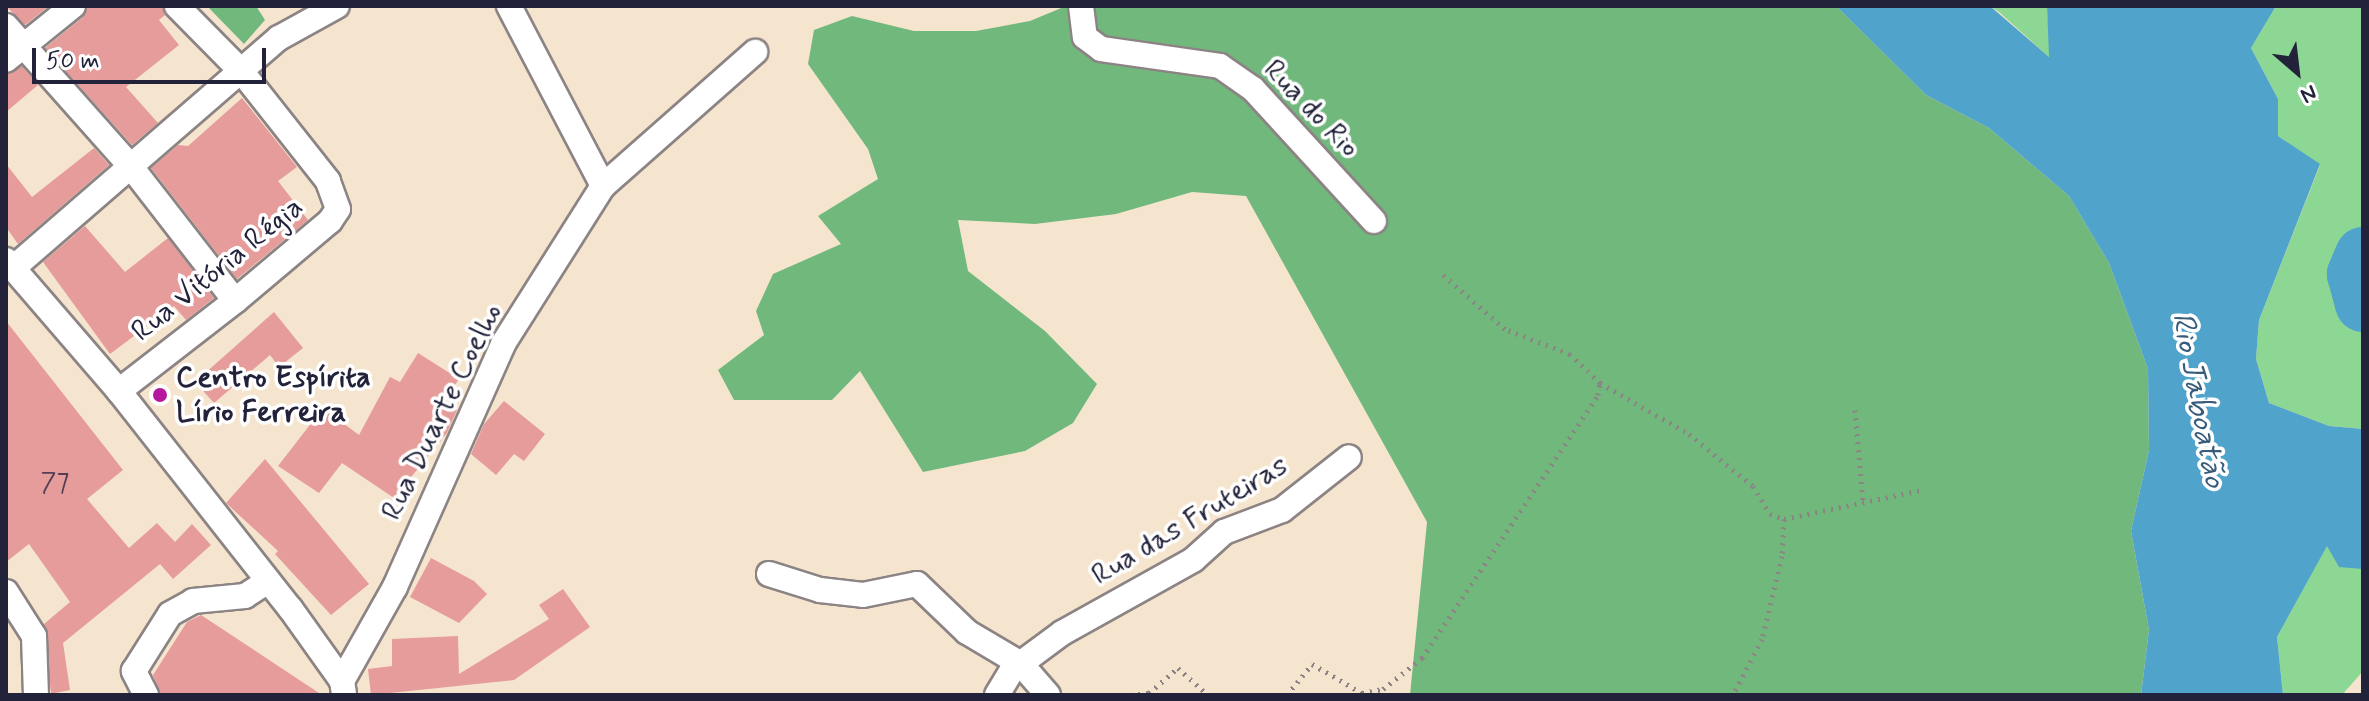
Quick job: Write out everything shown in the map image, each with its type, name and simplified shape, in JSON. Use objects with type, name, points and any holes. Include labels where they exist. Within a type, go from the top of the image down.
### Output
[{"type":"street","points":[[14,53],[73,6]]},
{"type":"street","name":"Rua Vitória Régia","points":[[119,391],[235,301],[330,221],[338,209],[328,181],[242,72],[177,6]]},
{"type":"street","points":[[337,6],[279,38],[132,168],[9,265],[119,391],[268,581],[343,688]]},
{"type":"street","points":[[509,6],[603,186]]},
{"type":"street","name":"Rua do Rio","points":[[1081,6],[1085,37],[1101,49],[1220,66],[1253,89],[1374,221]]},
{"type":"street","points":[[6,26],[14,53],[132,168],[235,301]]},
{"type":"street","name":"Rua Duarte Coelho","points":[[343,688],[395,587],[503,344],[603,186],[755,52]]},
{"type":"street","name":"Rua das Fruteiras","points":[[997,695],[1021,664],[1062,633],[1193,560],[1224,532],[1282,510],[1349,457]]},
{"type":"street","points":[[769,574],[820,590],[863,595],[899,583],[917,584],[967,632],[1021,664],[1048,695]]},
{"type":"street","points":[[146,695],[134,671],[170,614],[193,601],[245,596],[268,581]]},
{"type":"street","points":[[6,592],[37,648],[36,695]]},
{"type":"path","points":[[1441,273],[1505,329],[1570,354],[1600,383],[1689,434],[1753,486],[1770,514],[1784,519],[1922,490]]},
{"type":"path","points":[[1287,695],[1312,664],[1362,693],[1383,689],[1422,658],[1598,395],[1600,383]]},
{"type":"path","points":[[1855,410],[1863,502]]},
{"type":"path","points":[[1733,695],[1762,639],[1782,556],[1784,519]]},
{"type":"path","points":[[1130,695],[1149,693],[1178,668],[1208,695]]},
{"type":"green space","points":[[207,6],[256,6],[265,20],[244,44]]},
{"type":"green space","points":[[1066,6],[1836,6],[1926,95],[1989,128],[2069,196],[2109,263],[2148,369],[2149,450],[2131,531],[2149,630],[2141,695],[1410,695],[1427,522],[1246,196],[1192,192],[1116,214],[1035,224],[958,220],[968,271],[1045,331],[1097,384],[1073,423],[1025,451],[923,472],[860,371],[832,400],[734,400],[718,370],[764,335],[756,311],[773,274],[841,244],[818,216],[878,179],[868,149],[808,64],[814,30],[852,16],[914,31],[976,31],[1030,21]]},
{"type":"green space","points":[[1990,6],[2047,6],[2050,58],[1999,12]]},
{"type":"green space","points":[[2276,6],[2363,6],[2363,429],[2329,426],[2269,403],[2256,359],[2259,320],[2320,165],[2278,136],[2278,99],[2251,48]]},
{"type":"green space","points":[[2327,545],[2363,569],[2363,671],[2342,695],[2283,695],[2277,637]]},
{"type":"water","name":"Rio Jaboatão","points":[[1836,6],[1990,6],[2049,57],[2047,6],[2276,6],[2251,48],[2278,99],[2278,136],[2320,164],[2259,320],[2256,359],[2269,403],[2329,426],[2363,429],[2363,569],[2339,567],[2327,546],[2277,637],[2283,695],[2141,695],[2149,630],[2131,531],[2149,450],[2148,369],[2109,263],[2069,196],[1989,128],[1926,95]]},
{"type":"building","points":[[6,6],[49,6],[25,25]]},
{"type":"building","points":[[88,6],[162,6],[165,15],[159,20],[179,45],[126,87],[158,123],[132,145],[45,48],[82,18]]},
{"type":"building","points":[[22,66],[38,85],[6,112],[6,75]]},
{"type":"building","points":[[242,98],[297,167],[278,181],[308,220],[237,279],[151,168],[178,145],[188,146]]},
{"type":"building","points":[[94,148],[109,165],[18,244],[6,227],[6,164],[32,197]]},
{"type":"building","points":[[85,226],[125,272],[168,238],[214,298],[186,320],[174,306],[110,354],[43,262]]},
{"type":"building","points":[[274,312],[303,348],[279,367],[270,355],[214,403],[195,382]]},
{"type":"building","points":[[6,321],[123,470],[87,499],[129,548],[157,523],[175,542],[192,524],[211,545],[173,579],[160,564],[63,643],[70,690],[51,694],[44,624],[70,602],[29,544],[6,562]]},
{"type":"building","points":[[418,353],[459,379],[443,403],[457,410],[447,433],[394,498],[342,463],[319,493],[278,466],[323,408],[359,435],[390,377],[400,382]]},
{"type":"building","points":[[504,401],[545,434],[524,461],[514,454],[496,475],[471,454],[484,424]]},
{"type":"building","points":[[265,459],[369,584],[331,615],[275,554],[278,551],[226,503]]},
{"type":"building","points":[[431,558],[474,581],[487,594],[459,623],[410,597]]},
{"type":"building","points":[[563,589],[590,627],[514,680],[371,695],[368,669],[392,666],[392,639],[458,636],[459,674],[549,619],[539,605]]},
{"type":"building","points":[[201,615],[322,695],[161,695],[153,675],[187,622]]},
{"type":"waterway","points":[[2363,255],[2355,274],[2363,304]]},
{"type":"place","name":"Centro Espírita Lírio Ferreira","points":[[160,395]]}]
